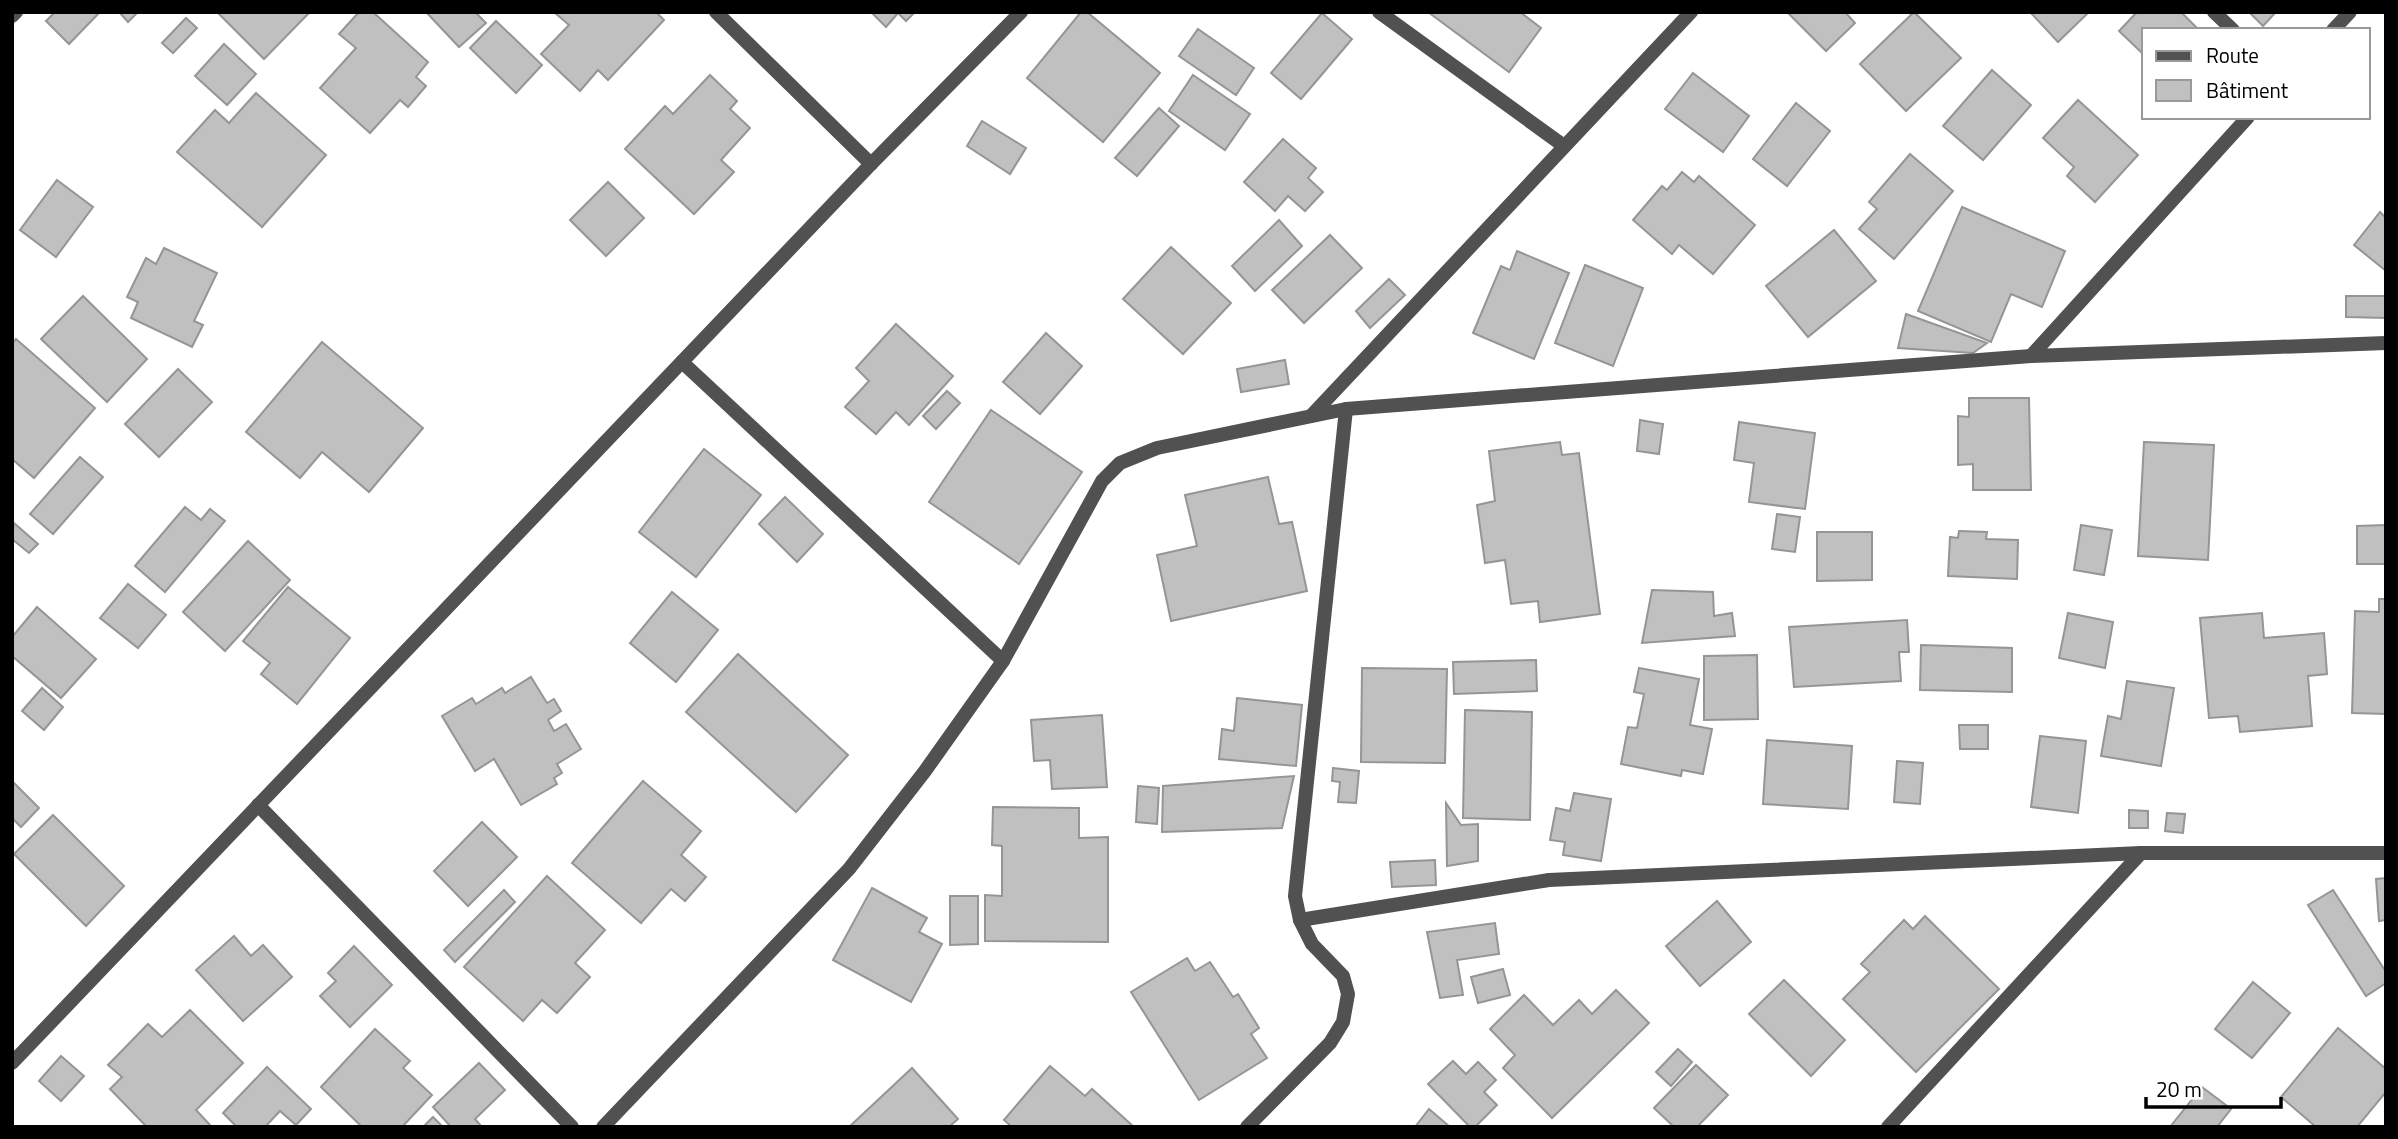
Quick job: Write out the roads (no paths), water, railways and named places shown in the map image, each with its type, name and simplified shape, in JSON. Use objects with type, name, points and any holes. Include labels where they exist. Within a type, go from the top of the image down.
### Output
[{"type":"street","points":[[12,16],[16,12]]},
{"type":"street","points":[[716,12],[871,164]]},
{"type":"street","points":[[12,1063],[871,164],[1021,12]]},
{"type":"street","points":[[1379,12],[1564,146]]},
{"type":"street","points":[[1311,416],[1691,12]]},
{"type":"street","points":[[2214,12],[2231,28]]},
{"type":"street","points":[[2335,28],[2350,12]]},
{"type":"street","points":[[2031,356],[2246,119]]},
{"type":"street","points":[[603,1127],[849,869],[925,771],[1003,661],[1102,481],[1120,463],[1157,448],[1346,409],[2031,356],[2386,342]]},
{"type":"street","points":[[682,362],[1003,661]]},
{"type":"street","points":[[1247,1127],[1330,1043],[1343,1022],[1348,994],[1343,976],[1312,944],[1300,919],[1295,896],[1346,409]]},
{"type":"street","points":[[258,805],[572,1127]]},
{"type":"street","points":[[1300,919],[1549,880],[2141,853],[2386,853]]},
{"type":"street","points":[[1888,1127],[2141,853]]}]
